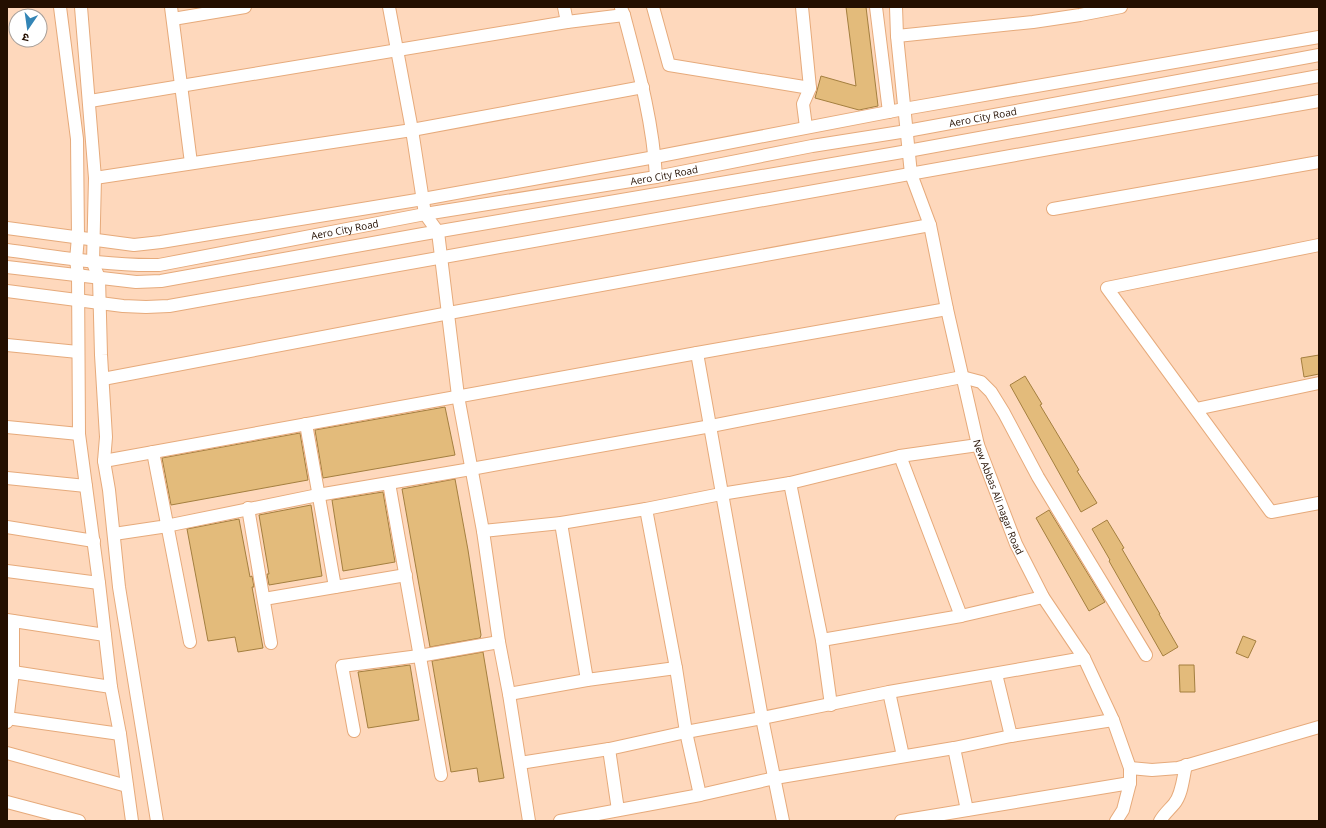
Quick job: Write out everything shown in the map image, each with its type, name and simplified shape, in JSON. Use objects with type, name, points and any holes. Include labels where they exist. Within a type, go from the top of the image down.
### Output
[{"type":"street","points":[[60,7],[77,139],[78,237],[76,260],[78,275],[79,434],[94,541],[111,687],[120,734],[132,821]]},
{"type":"street","points":[[81,7],[90,101],[95,178],[93,263],[99,278],[106,437],[104,461],[109,490],[119,587],[157,821]]},
{"type":"street","points":[[171,7],[191,163]]},
{"type":"street","points":[[173,19],[245,7]]},
{"type":"street","points":[[389,7],[412,130],[425,214],[438,232],[458,396],[483,531],[499,642],[509,694],[529,821]]},
{"type":"street","points":[[564,7],[567,22]]},
{"type":"street","points":[[652,7],[669,65],[810,88]]},
{"type":"street","points":[[802,7],[810,88],[803,104],[806,127]]},
{"type":"street","points":[[876,7],[889,112]]},
{"type":"street","points":[[896,7],[897,36],[907,131]]},
{"type":"street","points":[[897,36],[1033,22],[1080,11],[1121,7]]},
{"type":"street","points":[[90,101],[567,22],[622,11],[643,87],[655,157],[656,176]]},
{"type":"street","points":[[7,228],[134,245],[161,242],[423,199],[655,157],[904,109],[1319,37]]},
{"type":"street","name":"Aero City Road","points":[[7,250],[93,263],[159,265],[425,214],[656,176],[812,146],[907,131],[1319,55]]},
{"type":"street","name":"Aero City Road","points":[[7,267],[136,282],[161,281],[424,234],[908,151],[1319,76]]},
{"type":"street","points":[[95,178],[412,130],[643,87]]},
{"type":"street","points":[[7,291],[123,306],[169,306],[441,259],[1319,101]]},
{"type":"street","name":"New Abbas Ali nagar Road","points":[[907,131],[911,174],[930,225],[947,309],[978,445],[1016,544],[1043,597],[1084,658],[1113,720],[1130,768],[1130,783],[1124,810],[1116,821]]},
{"type":"street","points":[[1053,209],[1319,162]]},
{"type":"street","points":[[103,379],[449,313],[930,225]]},
{"type":"street","points":[[424,234],[441,259]]},
{"type":"street","points":[[1319,245],[1107,288],[1271,512],[1319,503]]},
{"type":"street","points":[[104,461],[947,309]]},
{"type":"street","points":[[7,345],[78,352]]},
{"type":"street","points":[[697,353],[762,718],[783,821]]},
{"type":"street","points":[[114,534],[168,525],[318,495],[711,426],[962,377],[981,382],[990,392],[1004,413],[1038,477],[1146,655]]},
{"type":"street","points":[[1196,409],[1319,383]]},
{"type":"street","points":[[306,424],[335,587]]},
{"type":"street","points":[[7,427],[79,434]]},
{"type":"street","points":[[483,531],[561,523],[646,509],[721,494],[790,483],[900,456],[978,445]]},
{"type":"street","points":[[153,452],[190,642]]},
{"type":"street","points":[[900,456],[961,616]]},
{"type":"street","points":[[7,478],[86,486]]},
{"type":"street","points":[[389,483],[441,775]]},
{"type":"street","points":[[790,483],[822,640],[831,705]]},
{"type":"street","points":[[248,508],[271,643]]},
{"type":"street","points":[[646,509],[676,668],[686,732],[700,795]]},
{"type":"street","points":[[561,523],[587,680]]},
{"type":"street","points":[[7,527],[94,541]]},
{"type":"street","points":[[7,571],[99,583]]},
{"type":"street","points":[[264,599],[406,575]]},
{"type":"street","points":[[822,640],[961,616],[1043,597]]},
{"type":"street","points":[[7,722],[13,672],[10,620],[105,635]]},
{"type":"street","points":[[354,731],[342,666],[419,656],[499,642]]},
{"type":"street","points":[[520,763],[609,749],[686,732],[831,705],[889,692],[1084,658]]},
{"type":"street","points":[[509,694],[587,680],[676,668]]},
{"type":"street","points":[[13,672],[111,687]]},
{"type":"street","points":[[996,674],[1011,736]]},
{"type":"street","points":[[889,692],[903,756]]},
{"type":"street","points":[[7,718],[120,734]]},
{"type":"street","points":[[560,821],[700,795],[775,778],[954,748],[1011,736],[1113,720]]},
{"type":"street","points":[[1130,768],[1152,770],[1182,767],[1319,728]]},
{"type":"street","points":[[954,748],[967,810]]},
{"type":"street","points":[[609,749],[618,810]]},
{"type":"street","points":[[7,753],[127,786]]},
{"type":"street","points":[[1160,821],[1164,814],[1175,804],[1178,798],[1182,767]]},
{"type":"street","points":[[901,821],[1130,783]]},
{"type":"street","points":[[7,802],[79,821]]},
{"type":"building","points":[[846,7],[866,7],[878,106],[859,110],[815,98],[821,76],[856,86]]},
{"type":"building","points":[[1319,355],[1319,374],[1304,377],[1301,358]]},
{"type":"building","points":[[1025,376],[1042,404],[1040,405],[1079,470],[1077,471],[1097,503],[1081,512],[1010,385]]},
{"type":"building","points":[[445,407],[455,455],[323,478],[315,430]]},
{"type":"building","points":[[300,433],[308,480],[171,505],[162,458]]},
{"type":"building","points":[[455,479],[481,635],[480,638],[430,647],[402,489]]},
{"type":"building","points":[[383,492],[395,562],[343,571],[332,500]]},
{"type":"building","points":[[311,505],[322,576],[269,585],[267,574],[269,574],[259,515]]},
{"type":"building","points":[[1049,510],[1105,602],[1089,611],[1036,518]]},
{"type":"building","points":[[239,519],[250,577],[252,576],[254,587],[252,587],[263,648],[238,652],[235,637],[208,641],[187,529]]},
{"type":"building","points":[[1107,520],[1178,647],[1163,656],[1092,529]]},
{"type":"building","points":[[1243,636],[1256,641],[1248,658],[1236,653]]},
{"type":"building","points":[[483,652],[504,778],[479,782],[477,768],[451,772],[432,661]]},
{"type":"building","points":[[410,665],[419,720],[368,728],[358,672]]},
{"type":"building","points":[[1179,665],[1194,665],[1195,692],[1180,692]]}]
